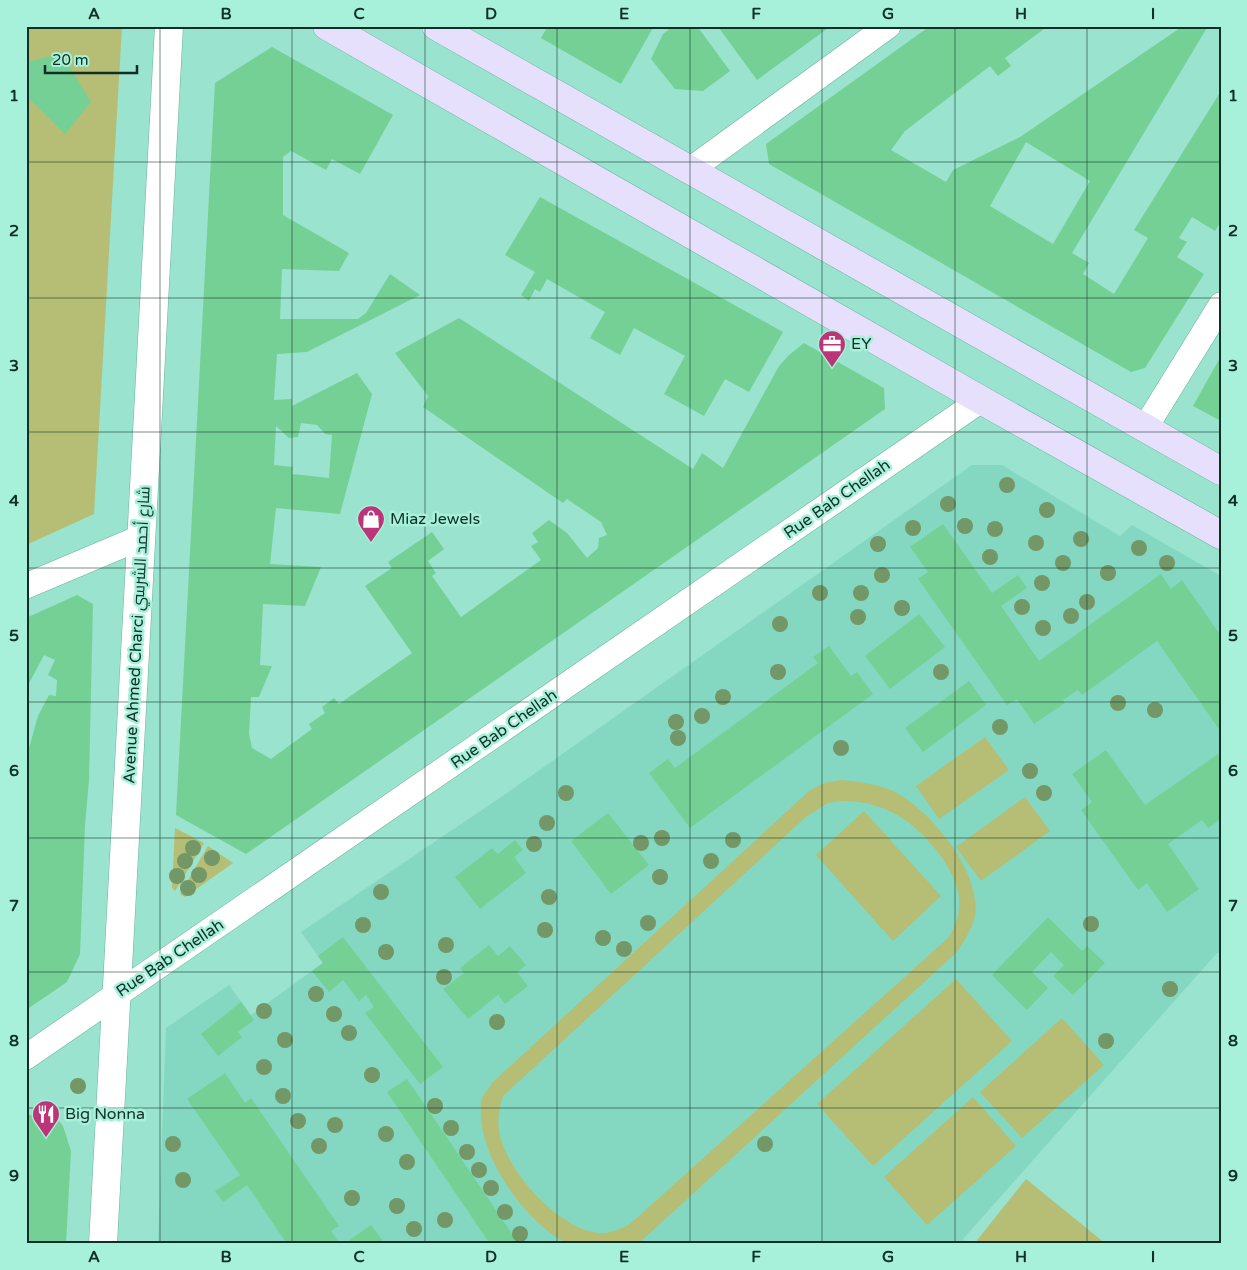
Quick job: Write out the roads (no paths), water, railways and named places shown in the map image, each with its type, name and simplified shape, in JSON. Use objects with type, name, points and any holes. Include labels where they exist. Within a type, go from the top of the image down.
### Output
[{"type":"main road","points":[[327,26],[1221,535]]},
{"type":"main road","points":[[436,26],[1221,471]]},
{"type":"street","name":"Avenue Ahmed Charci شارع أحمد الشرسي","points":[[103,1244],[170,26]]},
{"type":"street","points":[[690,170],[888,26]]},
{"type":"street","points":[[1145,428],[1221,305]]},
{"type":"street","name":"Rue Bab Chellah","points":[[26,1057],[981,400]]},
{"type":"street","points":[[26,586],[142,537]]},
{"type":"place","name":"EY","points":[[832,368]]},
{"type":"place","name":"Miaz Jewels","points":[[371,543]]},
{"type":"place","name":"Big Nonna","points":[[46,1138]]}]
